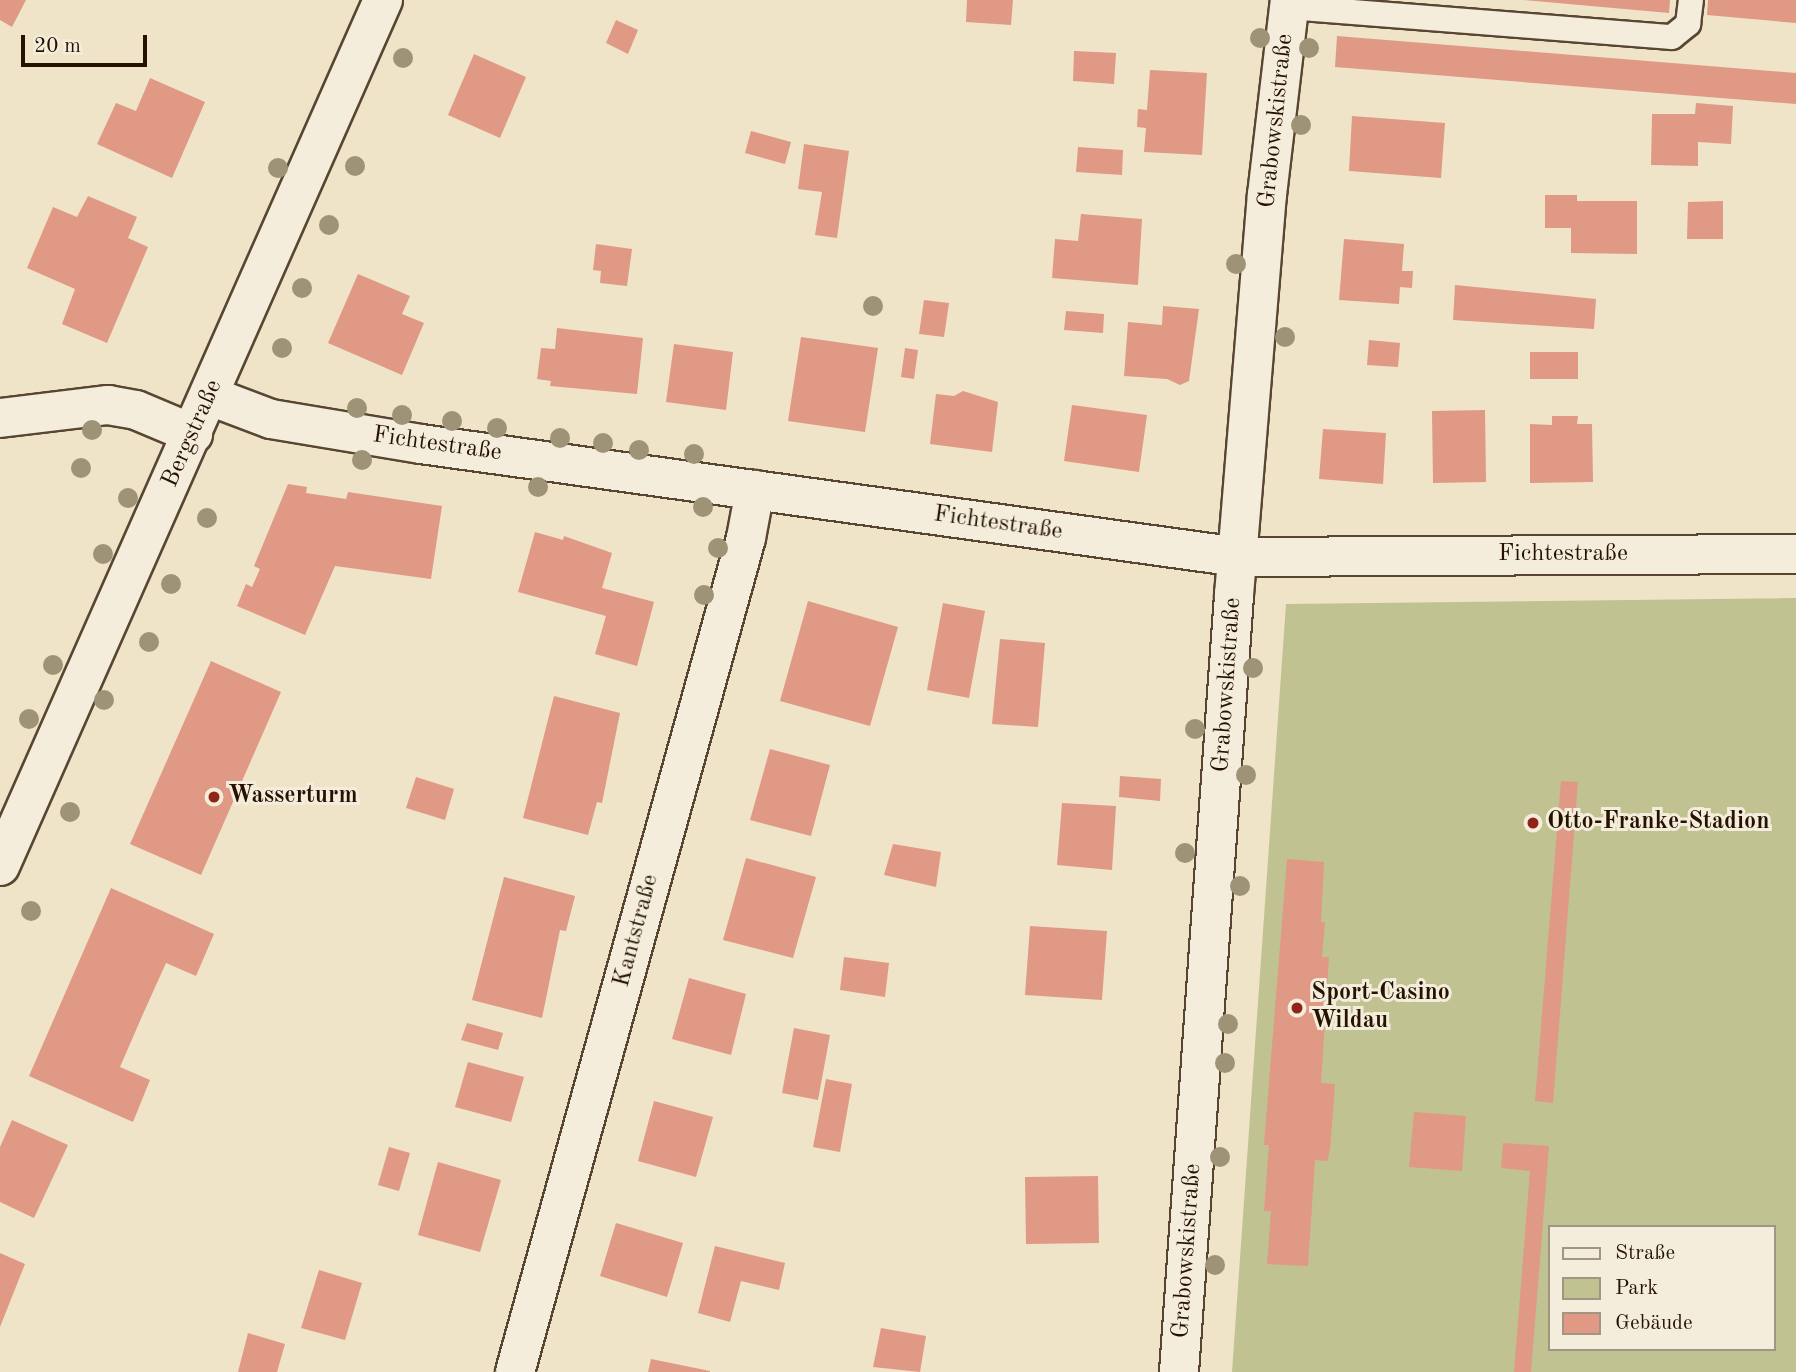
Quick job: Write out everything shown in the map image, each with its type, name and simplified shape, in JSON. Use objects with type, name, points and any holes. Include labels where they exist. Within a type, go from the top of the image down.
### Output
[{"type":"street","name":"Bergstraße","points":[[0,866],[383,0]]},
{"type":"street","name":"Grabowskistraße","points":[[1179,1372],[1267,195],[1289,4]]},
{"type":"street","name":"Fichtestraße","points":[[210,396],[271,419],[1238,557],[1796,554]]},
{"type":"street","points":[[0,418],[108,405],[136,410],[193,434]]},
{"type":"street","name":"Kantstraße","points":[[515,1372],[746,538],[755,489]]},
{"type":"lane","points":[[1289,4],[1672,37],[1688,24],[1691,0]]},
{"type":"green space","name":"Otto-Franke-Stadion","points":[[1796,598],[1796,1372],[1232,1372],[1286,604]]},
{"type":"building","points":[[0,0],[26,0],[12,27],[0,20]]},
{"type":"building","points":[[967,0],[1013,0],[1011,25],[966,22]]},
{"type":"building","points":[[1523,0],[1670,0],[1669,13]]},
{"type":"building","points":[[1708,0],[1796,0],[1796,23],[1707,15]]},
{"type":"building","points":[[616,20],[638,30],[628,54],[606,43]]},
{"type":"building","points":[[1337,36],[1796,73],[1796,104],[1335,67]]},
{"type":"building","points":[[1074,51],[1116,53],[1114,84],[1073,81]]},
{"type":"building","points":[[474,54],[526,77],[500,138],[448,115]]},
{"type":"building","points":[[1150,70],[1207,73],[1202,155],[1144,152],[1146,128],[1137,127],[1138,109],[1147,110]]},
{"type":"building","points":[[150,78],[205,102],[172,178],[97,144],[116,103],[136,111]]},
{"type":"building","points":[[1696,103],[1733,106],[1731,144],[1698,142],[1698,166],[1651,165],[1652,114],[1695,114]]},
{"type":"building","points":[[1352,116],[1445,123],[1441,178],[1349,171]]},
{"type":"building","points":[[751,131],[791,142],[785,164],[745,153]]},
{"type":"building","points":[[804,144],[849,151],[837,238],[815,235],[822,192],[798,189]]},
{"type":"building","points":[[1078,147],[1123,150],[1122,175],[1076,172]]},
{"type":"building","points":[[1545,195],[1577,195],[1577,201],[1637,201],[1637,254],[1571,253],[1571,228],[1545,228]]},
{"type":"building","points":[[88,196],[137,217],[128,238],[148,247],[107,343],[62,324],[75,289],[27,268],[53,207],[77,217]]},
{"type":"building","points":[[1723,201],[1723,239],[1687,239],[1688,202]]},
{"type":"building","points":[[1081,214],[1142,219],[1138,285],[1052,278],[1055,239],[1078,241]]},
{"type":"building","points":[[1344,239],[1404,244],[1402,271],[1413,271],[1412,288],[1400,287],[1399,304],[1339,300]]},
{"type":"building","points":[[596,244],[632,249],[627,286],[600,283],[601,271],[593,270]]},
{"type":"building","points":[[358,274],[410,296],[402,314],[424,323],[402,375],[328,343]]},
{"type":"building","points":[[1455,285],[1596,299],[1594,329],[1453,320]]},
{"type":"building","points":[[924,300],[949,303],[944,337],[919,334]]},
{"type":"building","points":[[1163,306],[1199,309],[1189,381],[1180,385],[1167,379],[1124,376],[1128,322],[1162,325]]},
{"type":"building","points":[[1066,311],[1104,314],[1103,333],[1064,330]]},
{"type":"building","points":[[557,328],[643,338],[637,394],[550,386],[551,381],[537,379],[541,348],[555,349]]},
{"type":"building","points":[[801,337],[878,348],[865,432],[788,421]]},
{"type":"building","points":[[1369,340],[1400,343],[1398,367],[1367,365]]},
{"type":"building","points":[[674,344],[733,352],[726,410],[666,402]]},
{"type":"building","points":[[905,348],[918,350],[914,379],[901,377]]},
{"type":"building","points":[[1530,352],[1578,352],[1578,379],[1530,379]]},
{"type":"building","points":[[963,391],[998,402],[992,452],[930,444],[936,394],[954,396]]},
{"type":"building","points":[[1072,405],[1147,415],[1139,472],[1064,461]]},
{"type":"building","points":[[1485,410],[1486,482],[1433,483],[1432,411]]},
{"type":"building","points":[[1552,416],[1578,416],[1577,424],[1592,424],[1593,482],[1530,483],[1530,424],[1552,425]]},
{"type":"building","points":[[1323,429],[1386,433],[1383,484],[1319,479]]},
{"type":"building","points":[[288,484],[307,487],[306,493],[346,499],[348,492],[442,506],[431,579],[335,566],[305,635],[237,606],[246,584],[252,587],[260,569],[254,566]]},
{"type":"building","points":[[535,532],[563,540],[564,536],[612,553],[602,588],[654,602],[637,666],[595,654],[606,616],[518,592]]},
{"type":"building","points":[[808,601],[898,627],[870,726],[780,701]]},
{"type":"building","points":[[943,603],[985,611],[969,698],[927,690]]},
{"type":"building","points":[[1000,639],[1045,643],[1038,727],[992,724]]},
{"type":"building","points":[[211,661],[281,692],[201,875],[130,844]]},
{"type":"building","points":[[554,696],[620,713],[602,803],[597,802],[588,835],[523,818]]},
{"type":"building","points":[[770,749],[830,765],[811,836],[750,820]]},
{"type":"building","points":[[1120,776],[1161,779],[1160,801],[1119,797]]},
{"type":"building","points":[[416,777],[454,789],[445,820],[406,808]]},
{"type":"building","points":[[1561,781],[1578,782],[1553,1103],[1535,1101]]},
{"type":"building","points":[[1062,803],[1116,806],[1112,870],[1057,865]]},
{"type":"building","points":[[893,844],[941,852],[936,887],[884,875]]},
{"type":"building","points":[[746,858],[816,877],[793,958],[723,940]]},
{"type":"building","points":[[1287,859],[1324,862],[1321,922],[1325,922],[1322,957],[1329,957],[1321,1083],[1335,1084],[1330,1150],[1327,1161],[1315,1160],[1308,1266],[1267,1264],[1271,1211],[1264,1211],[1269,1145],[1264,1145]]},
{"type":"building","points":[[504,877],[575,896],[566,931],[560,930],[542,1018],[472,1000]]},
{"type":"building","points":[[111,888],[214,934],[196,976],[166,963],[120,1067],[150,1080],[133,1122],[29,1076]]},
{"type":"building","points":[[1030,926],[1107,931],[1102,1000],[1025,995]]},
{"type":"building","points":[[844,957],[889,963],[885,997],[840,990]]},
{"type":"building","points":[[689,978],[746,994],[731,1055],[672,1039]]},
{"type":"building","points":[[467,1023],[503,1033],[498,1050],[461,1040]]},
{"type":"building","points":[[794,1028],[830,1035],[818,1100],[782,1093]]},
{"type":"building","points":[[468,1062],[524,1077],[511,1122],[455,1107]]},
{"type":"building","points":[[826,1079],[852,1084],[840,1152],[813,1147]]},
{"type":"building","points":[[654,1101],[713,1117],[696,1177],[638,1161]]},
{"type":"building","points":[[1414,1112],[1466,1116],[1462,1171],[1409,1167]]},
{"type":"building","points":[[12,1120],[68,1145],[34,1218],[0,1202],[0,1147]]},
{"type":"building","points":[[1503,1143],[1549,1146],[1531,1372],[1514,1372],[1530,1171],[1501,1168]]},
{"type":"building","points":[[389,1147],[410,1153],[399,1191],[378,1185]]},
{"type":"building","points":[[438,1162],[501,1180],[480,1252],[418,1235]]},
{"type":"building","points":[[1098,1176],[1099,1243],[1026,1244],[1025,1177]]},
{"type":"building","points":[[616,1223],[683,1243],[667,1297],[600,1276]]},
{"type":"building","points":[[715,1246],[785,1263],[779,1290],[741,1281],[730,1322],[698,1313]]},
{"type":"building","points":[[0,1253],[25,1264],[0,1327]]},
{"type":"building","points":[[319,1270],[362,1283],[345,1340],[301,1328]]},
{"type":"building","points":[[881,1328],[926,1336],[920,1372],[873,1367]]},
{"type":"building","points":[[248,1333],[285,1344],[277,1372],[238,1372]]},
{"type":"building","points":[[651,1359],[710,1371],[710,1372],[648,1372]]},
{"type":"place","name":"Wasserturm","points":[[214,797]]},
{"type":"place","name":"Otto-Franke-Stadion","points":[[1533,823]]},
{"type":"place","name":"Sport-Casino Wildau","points":[[1297,1008]]}]
